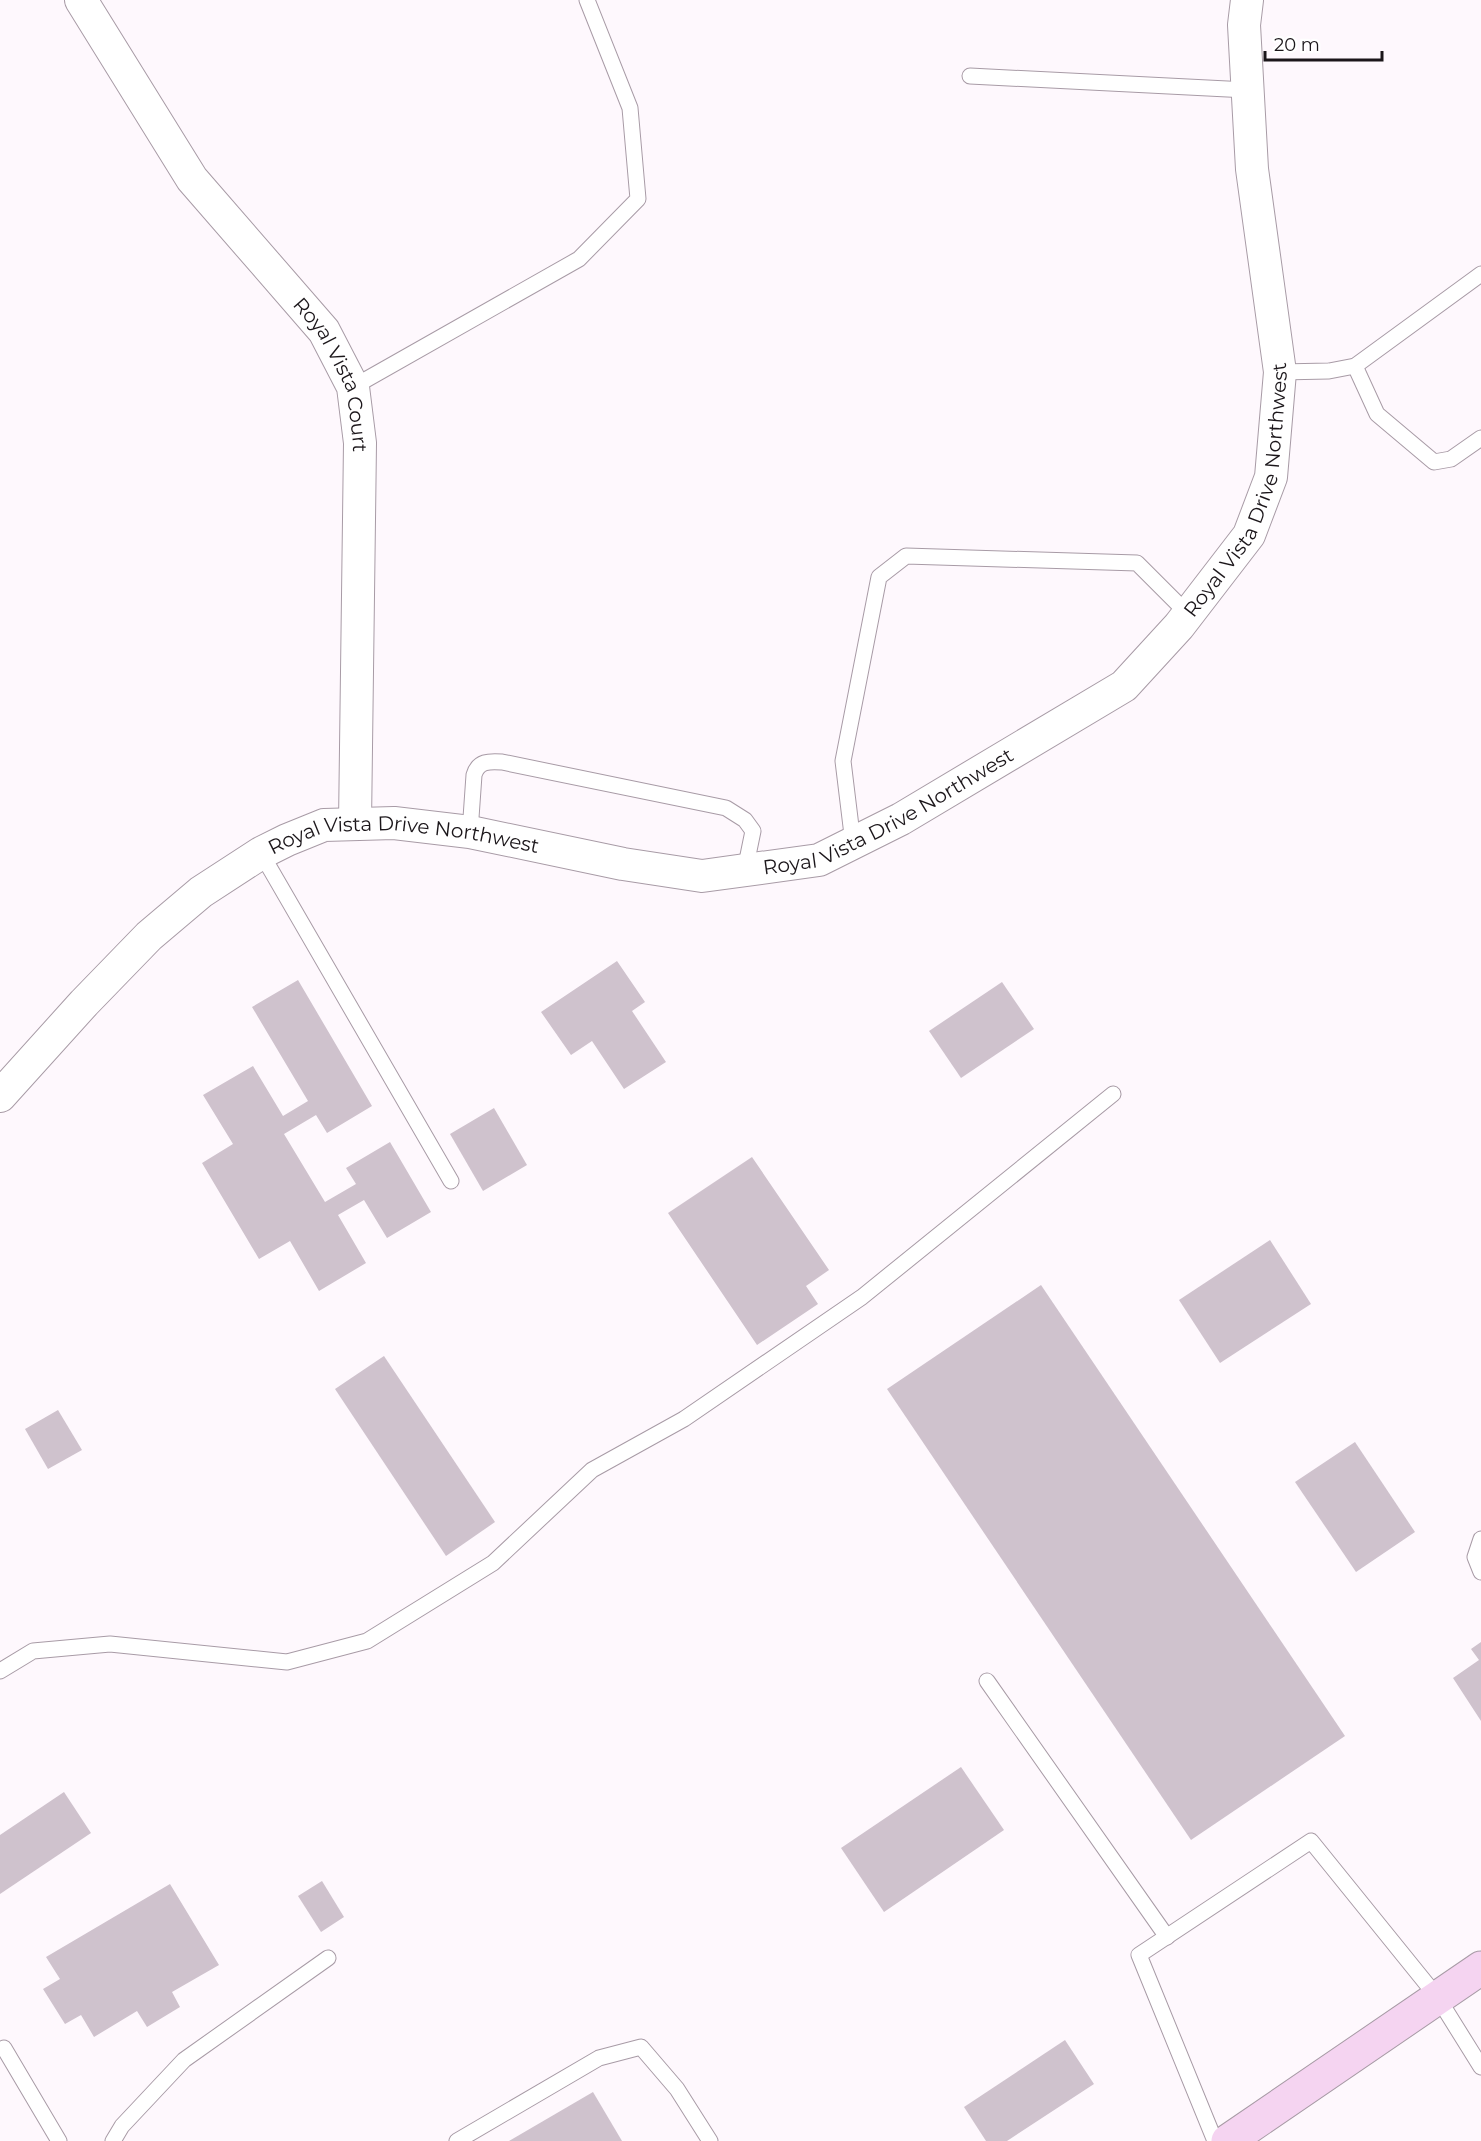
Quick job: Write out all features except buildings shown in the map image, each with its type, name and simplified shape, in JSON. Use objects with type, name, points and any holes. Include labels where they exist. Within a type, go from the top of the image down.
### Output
[{"type":"street","name":"Royal Vista Court","points":[[81,0],[192,179],[324,331],[353,387],[360,444],[356,824]]},
{"type":"street","name":"Royal Vista Drive Northwest","points":[[0,1096],[84,1003],[149,936],[201,892],[261,853],[324,825],[394,823],[470,831],[623,864],[702,876],[819,860],[901,819],[1124,686],[1188,614],[1249,535],[1271,477],[1280,372],[1252,169],[1244,25],[1247,0]]},
{"type":"street","points":[[1228,2141],[1481,1968]]},
{"type":"lane","points":[[353,387],[579,260],[638,199],[630,108],[587,0]]},
{"type":"lane","points":[[970,75],[1247,90]]},
{"type":"lane","points":[[1280,372],[1329,371],[1355,366],[1481,274]]},
{"type":"lane","points":[[1355,366],[1377,414],[1434,462],[1451,459],[1481,438]]},
{"type":"lane","points":[[853,843],[843,761],[879,577],[906,556],[1137,563],[1188,614]]},
{"type":"lane","points":[[470,831],[476,768],[487,761],[502,762],[726,808],[746,820],[753,831],[745,870]]},
{"type":"lane","points":[[261,853],[451,1181]]},
{"type":"lane","points":[[0,1671],[33,1651],[110,1644],[287,1662],[367,1641],[493,1563],[592,1470],[684,1419],[862,1297],[1113,1094]]},
{"type":"lane","points":[[1481,1539],[1475,1557],[1481,1572]]},
{"type":"lane","points":[[987,1681],[1167,1937]]},
{"type":"lane","points":[[1215,2141],[1139,1955],[1311,1841],[1438,1998],[1481,2067]]},
{"type":"lane","points":[[113,2141],[122,2126],[184,2060],[328,1958]]},
{"type":"lane","points":[[457,2141],[599,2058],[641,2047],[676,2089],[710,2141]]},
{"type":"lane","points":[[4,2048],[59,2141]]}]
